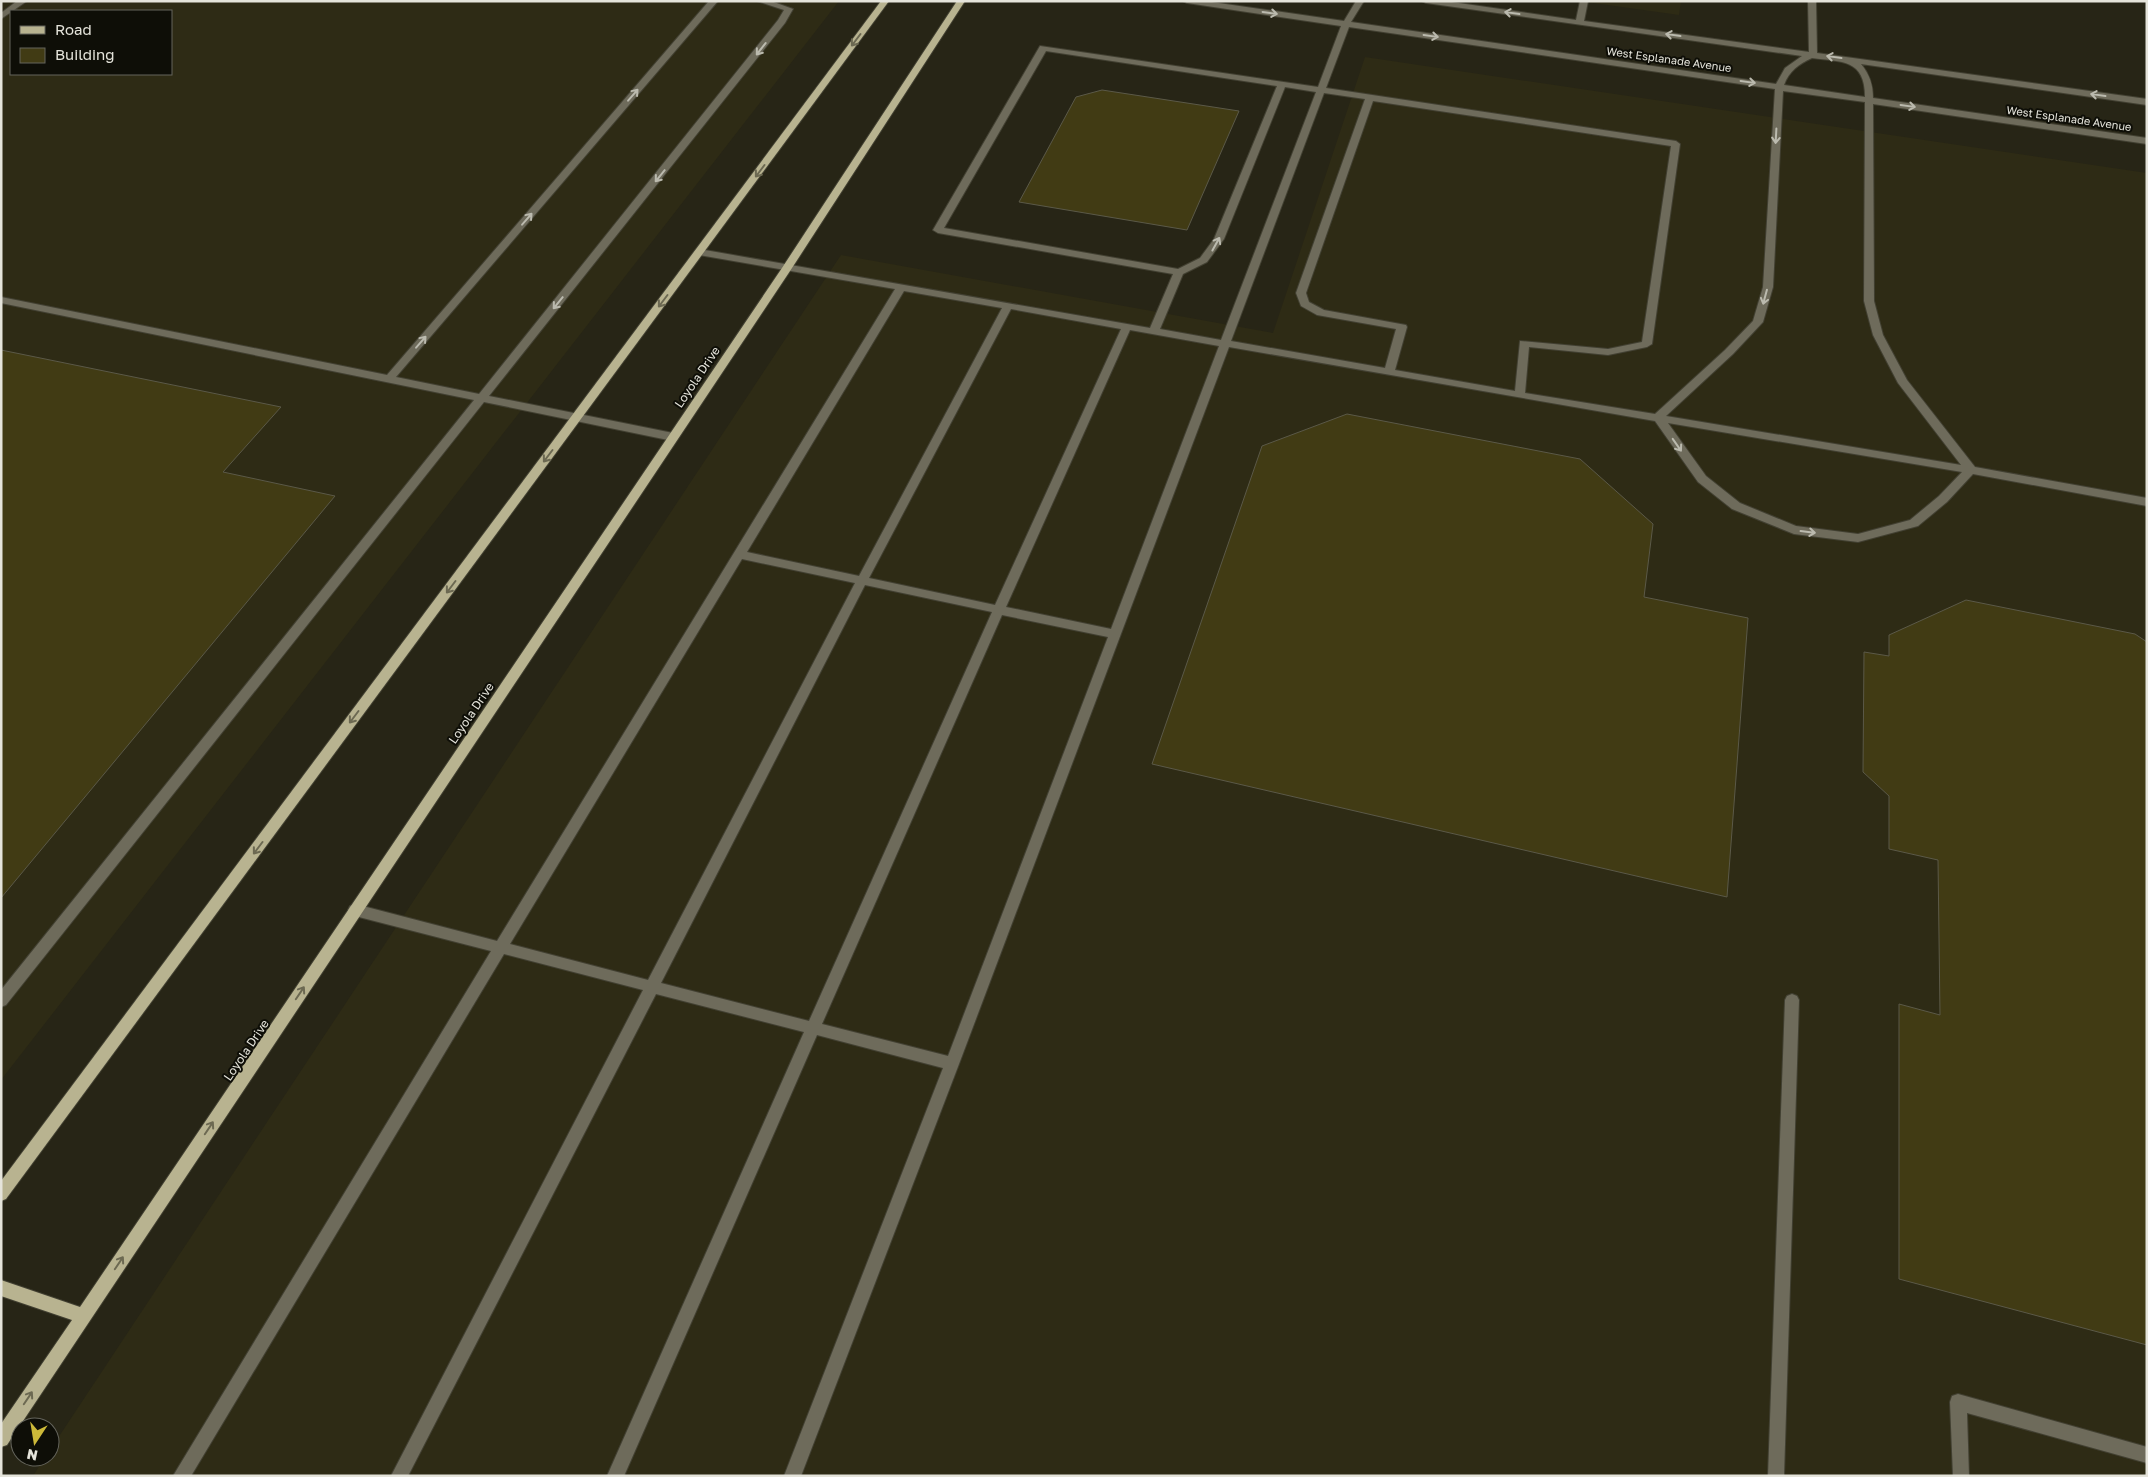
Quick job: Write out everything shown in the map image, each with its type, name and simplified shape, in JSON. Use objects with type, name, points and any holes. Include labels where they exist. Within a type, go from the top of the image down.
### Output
[{"type":"main road","points":[[1,1194],[886,1]]},
{"type":"main road","name":"Loyola Drive","points":[[1,1438],[787,268],[961,1]]},
{"type":"main road","points":[[1,1288],[83,1316]]},
{"type":"street","points":[[11,10],[23,1]]},
{"type":"street","points":[[389,379],[714,1]]},
{"type":"street","points":[[1,1001],[483,398],[782,21],[789,9],[762,1]]},
{"type":"street","name":"West Esplanade Avenue","points":[[1187,1],[2147,140]]},
{"type":"street","points":[[792,1476],[952,1064],[1113,634],[1346,24],[1360,1]]},
{"type":"street","name":"West Esplanade Avenue","points":[[1426,1],[2147,102]]},
{"type":"street","points":[[1580,22],[1584,1]]},
{"type":"street","points":[[1658,417],[1729,352],[1758,322],[1768,287],[1779,87],[1782,75],[1793,64],[1813,54],[1812,1]]},
{"type":"street","points":[[1282,84],[1219,239],[1211,254],[1198,266],[1179,272],[938,230],[1043,48],[1282,84],[1370,98],[1676,144],[1648,344],[1608,352],[1524,344],[1520,395]]},
{"type":"street","points":[[1852,60],[1862,72],[1869,86],[1869,301],[1878,335],[1902,381],[1971,470]]},
{"type":"street","points":[[1370,98],[1301,293],[1305,304],[1321,313],[1402,328],[1389,372]]},
{"type":"street","points":[[700,252],[1520,395],[1971,470],[2147,502]]},
{"type":"street","points":[[1154,331],[1179,272]]},
{"type":"street","points":[[180,1476],[901,287]]},
{"type":"street","points":[[1,300],[674,437]]},
{"type":"street","points":[[399,1476],[862,580],[1008,306]]},
{"type":"street","points":[[615,1476],[1127,326]]},
{"type":"street","points":[[1658,417],[1702,479],[1736,506],[1794,530],[1858,538],[1914,524],[1943,499],[1971,470]]},
{"type":"street","points":[[739,554],[1113,634]]},
{"type":"street","points":[[356,910],[952,1064]]},
{"type":"street","points":[[1776,1476],[1792,1000]]},
{"type":"street","points":[[1961,1476],[1958,1402],[2147,1454]]},
{"type":"shaded area","points":[[1,1],[839,1],[1,1080]]},
{"type":"shaded area","points":[[1579,1],[1681,1],[1679,15]]},
{"type":"shaded area","points":[[1365,57],[2147,173],[2147,1476],[33,1476],[39,1467],[60,1467],[60,1435],[841,255],[1273,333]]},
{"type":"building","points":[[1102,90],[1239,111],[1187,230],[1019,202],[1076,97]]},
{"type":"building","points":[[1,350],[281,407],[223,472],[335,496],[1,898]]},
{"type":"building","points":[[1347,414],[1580,459],[1653,524],[1644,597],[1748,618],[1727,897],[1152,764],[1262,446]]},
{"type":"building","points":[[1966,600],[2135,634],[2147,642],[2147,1345],[1899,1279],[1899,1004],[1940,1015],[1938,860],[1889,849],[1889,796],[1863,772],[1864,652],[1889,656],[1889,635]]}]
